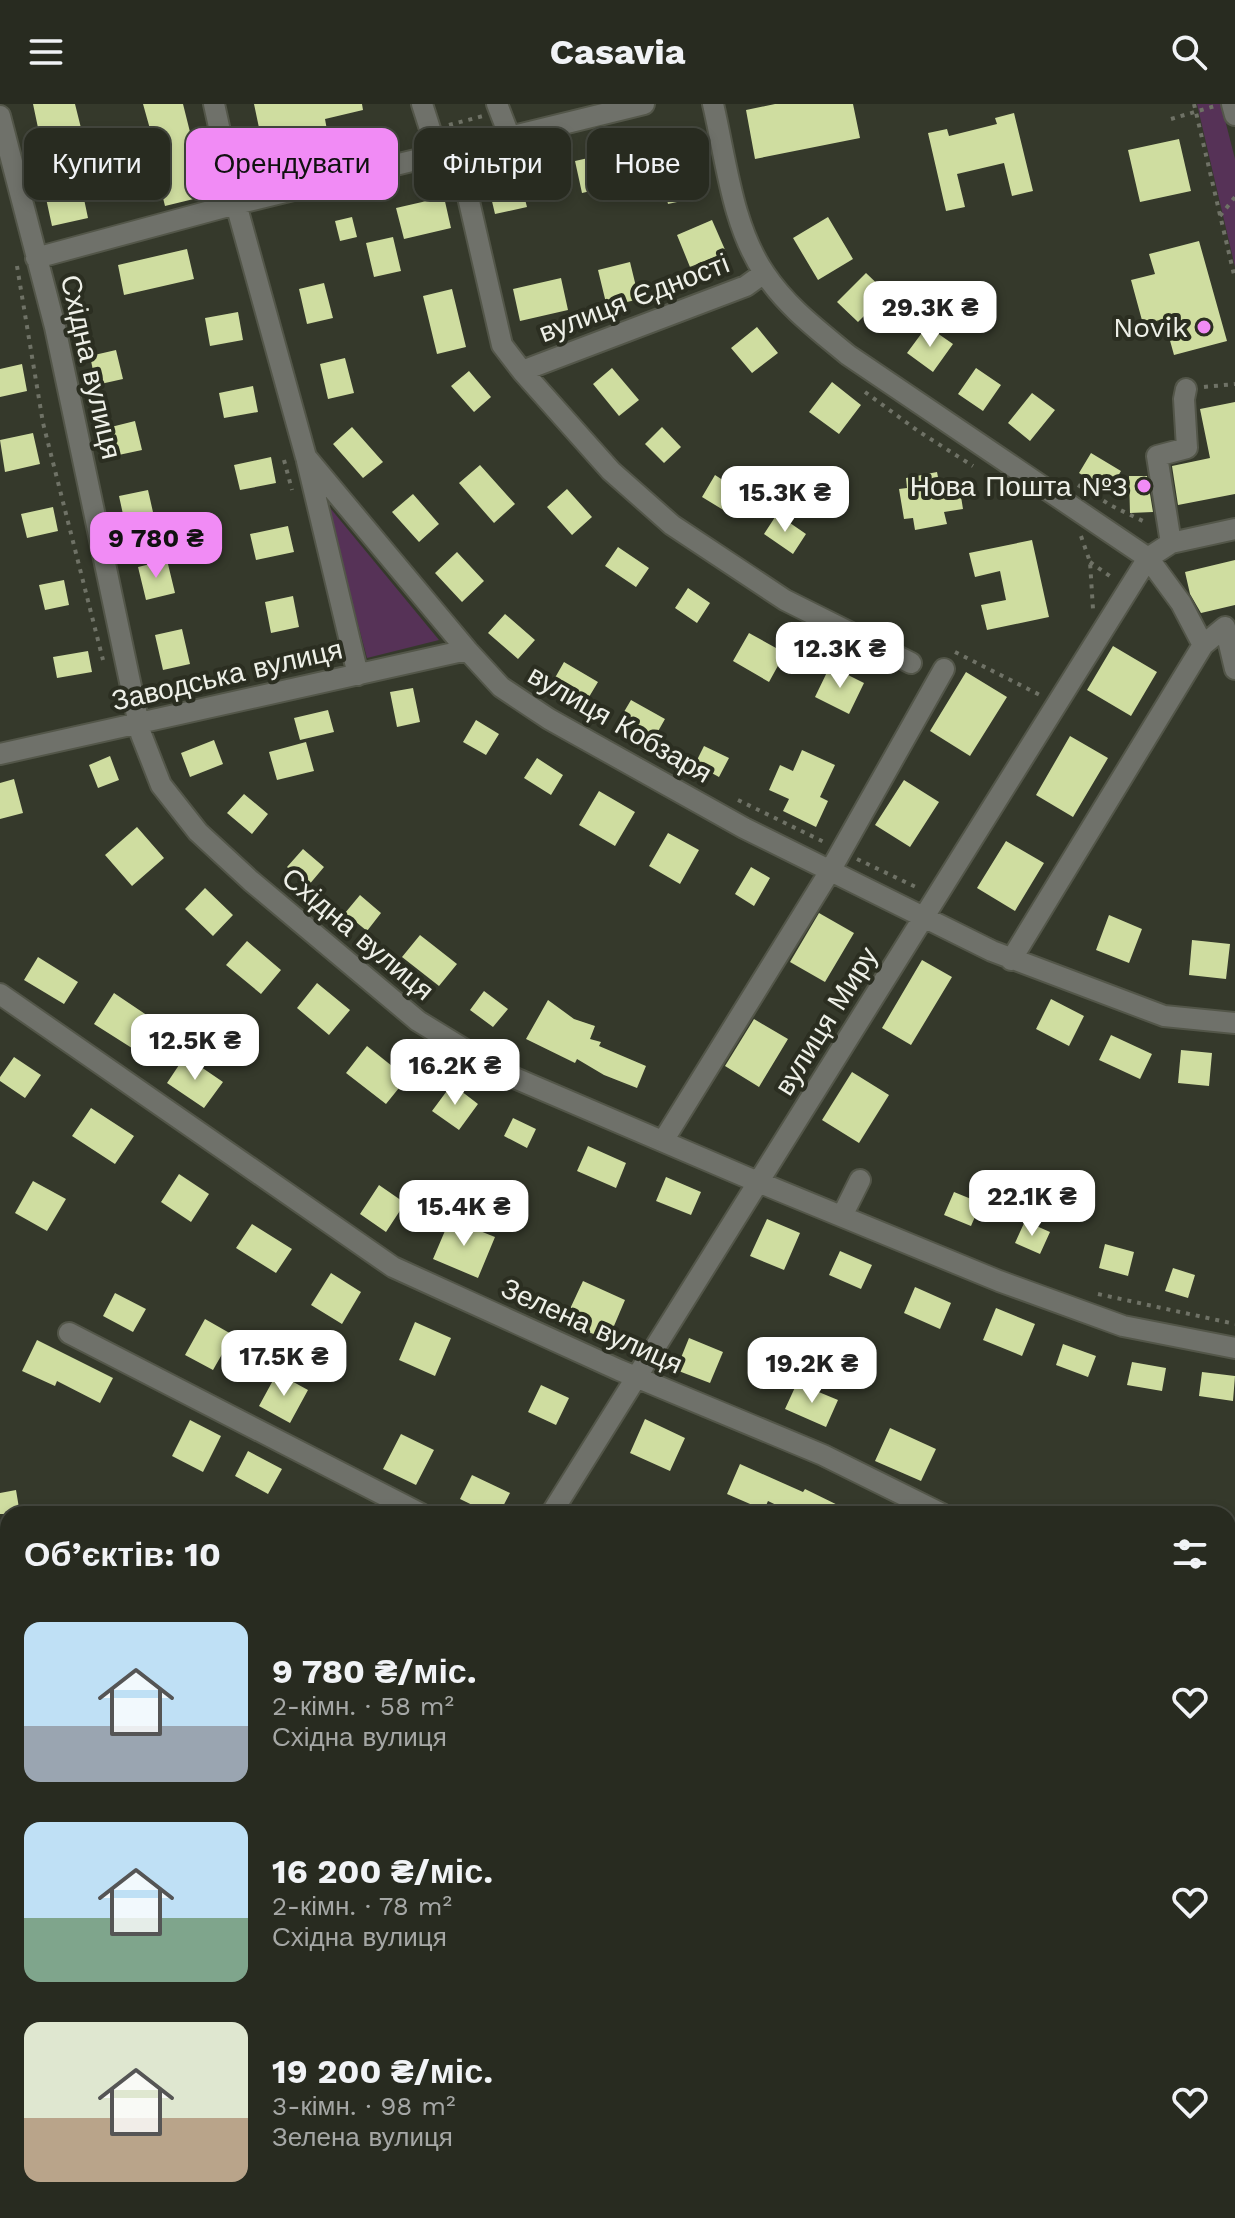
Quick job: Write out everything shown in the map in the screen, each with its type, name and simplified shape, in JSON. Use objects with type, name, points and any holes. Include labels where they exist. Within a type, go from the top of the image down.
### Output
[{"type":"street","name":"вулиця Кобзаря","points":[[214,104],[245,201],[306,457],[501,687],[549,719],[744,828],[1011,960],[1164,1016],[1235,1023]]},
{"type":"street","name":"вулиця Єдності","points":[[422,104],[430,128]]},
{"type":"street","points":[[497,104],[506,128]]},
{"type":"street","points":[[539,128],[644,104]]},
{"type":"street","points":[[713,104],[738,211],[755,258],[794,308],[848,355],[1148,558],[1181,603],[1203,645]]},
{"type":"street","points":[[1232,104],[1235,115]]},
{"type":"street","name":"Східна вулиця","points":[[0,116],[8,179],[26,258],[55,327],[139,722],[161,785],[198,832],[251,881],[418,1021],[503,1073],[999,1281],[1123,1326],[1235,1348]]},
{"type":"street","points":[[26,258],[414,160]]},
{"type":"street","name":"вулиця Єдності","points":[[462,200],[502,345],[611,471],[672,525],[785,600],[911,663]]},
{"type":"street","name":"вулиця Єдності","points":[[522,371],[746,286],[764,273]]},
{"type":"street","points":[[1170,538],[1157,456],[1187,448],[1186,389]]},
{"type":"street","points":[[306,457],[358,675]]},
{"type":"street","points":[[1148,558],[1170,538],[1235,529]]},
{"type":"street","name":"вулиця Миру","points":[[556,1506],[1148,558]]},
{"type":"street","points":[[1011,960],[1203,645],[1225,627],[1235,669]]},
{"type":"street","name":"Заводська вулиця","points":[[0,754],[467,650]]},
{"type":"street","points":[[663,1141],[830,871],[944,669]]},
{"type":"street","name":"Зелена вулиця","points":[[0,994],[393,1267],[637,1377],[823,1455],[926,1506]]},
{"type":"street","points":[[842,1216],[860,1180]]},
{"type":"street","points":[[69,1333],[405,1506]]},
{"type":"path","points":[[1194,104],[1235,279]]},
{"type":"path","points":[[1171,119],[1226,104]]},
{"type":"path","points":[[1220,216],[1235,197]]},
{"type":"path","points":[[26,258],[43,423],[107,673]]},
{"type":"path","points":[[1186,389],[1235,384]]},
{"type":"path","points":[[1073,481],[1170,538]]},
{"type":"path","points":[[944,669],[955,651],[1042,696]]},
{"type":"path","points":[[733,797],[920,889]]},
{"type":"path","points":[[1091,1292],[1235,1324]]},
{"type":"shaded area","points":[[1197,104],[1221,104],[1235,159],[1235,267]]},
{"type":"shaded area","points":[[326,503],[439,640],[367,658]]},
{"type":"building","points":[[33,104],[75,104],[81,128],[38,128]]},
{"type":"building","points":[[143,104],[183,104],[189,128],[186,128],[186,200],[190,200],[165,206],[164,200],[170,200],[170,128],[150,128]]},
{"type":"building","points":[[254,104],[362,104],[363,110],[325,119],[327,128],[259,128]]},
{"type":"building","points":[[775,104],[853,104],[860,138],[755,159],[746,110]]},
{"type":"building","points":[[1014,113],[1033,191],[1012,196],[1004,163],[957,174],[965,207],[946,211],[928,133],[947,129],[949,136],[997,124],[995,118]]},
{"type":"building","points":[[1179,139],[1191,191],[1140,202],[1128,150]]},
{"type":"building","points":[[587,158],[587,192],[582,193],[575,161]]},
{"type":"building","points":[[46,200],[84,200],[88,218],[52,226]]},
{"type":"building","points":[[445,200],[451,228],[404,239],[396,208]]},
{"type":"building","points":[[492,200],[525,200],[527,207],[495,214]]},
{"type":"building","points":[[352,217],[357,237],[340,241],[335,221]]},
{"type":"building","points":[[828,217],[853,259],[818,280],[793,238]]},
{"type":"building","points":[[712,220],[726,252],[690,267],[677,235]]},
{"type":"building","points":[[393,237],[401,271],[374,277],[366,243]]},
{"type":"building","points":[[1199,241],[1227,341],[1174,355],[1164,319],[1143,324],[1131,280],[1155,274],[1149,254]]},
{"type":"building","points":[[187,249],[194,279],[124,295],[118,265]]},
{"type":"building","points":[[630,262],[639,299],[607,307],[598,270]]},
{"type":"building","points":[[866,273],[887,293],[858,322],[837,302]]},
{"type":"building","points":[[561,278],[568,310],[520,321],[513,289]]},
{"type":"building","points":[[324,283],[333,318],[307,324],[299,289]]},
{"type":"building","points":[[452,289],[466,347],[437,354],[423,296]]},
{"type":"building","points":[[238,312],[243,340],[210,346],[205,318]]},
{"type":"building","points":[[927,326],[953,344],[933,372],[907,353]]},
{"type":"building","points":[[757,327],[778,353],[752,373],[731,348]]},
{"type":"building","points":[[116,350],[123,379],[96,385],[90,356]]},
{"type":"building","points":[[345,358],[354,393],[328,399],[320,364]]},
{"type":"building","points":[[22,364],[27,391],[0,397],[0,369]]},
{"type":"building","points":[[612,368],[639,400],[619,416],[593,384]]},
{"type":"building","points":[[976,368],[1001,385],[983,411],[958,394]]},
{"type":"building","points":[[469,371],[491,397],[474,412],[451,386]]},
{"type":"building","points":[[832,382],[861,405],[839,434],[809,412]]},
{"type":"building","points":[[253,386],[258,412],[224,418],[219,393]]},
{"type":"building","points":[[1032,393],[1055,410],[1030,441],[1008,423]]},
{"type":"building","points":[[1235,402],[1235,494],[1178,505],[1172,466],[1210,458],[1200,409]]},
{"type":"building","points":[[135,421],[142,450],[114,456],[107,428]]},
{"type":"building","points":[[352,427],[383,462],[363,478],[333,444]]},
{"type":"building","points":[[662,427],[681,447],[664,463],[645,444]]},
{"type":"building","points":[[33,433],[40,464],[5,472],[0,440]]},
{"type":"building","points":[[1091,453],[1121,471],[1109,491],[1079,473]]},
{"type":"building","points":[[271,457],[276,483],[240,490],[234,465]]},
{"type":"building","points":[[480,465],[515,504],[494,523],[459,483]]},
{"type":"building","points":[[937,472],[939,482],[953,480],[959,484],[963,509],[944,512],[947,524],[915,530],[913,518],[904,519],[899,489],[907,488],[906,478]]},
{"type":"building","points":[[715,475],[738,490],[725,511],[702,497]]},
{"type":"building","name":"Нова Пошта №3","points":[[1129,476],[1147,476],[1153,512],[1130,513]]},
{"type":"building","points":[[567,489],[592,517],[572,535],[547,507]]},
{"type":"building","points":[[148,490],[155,521],[126,528],[119,496]]},
{"type":"building","points":[[413,494],[439,524],[419,542],[392,512]]},
{"type":"building","points":[[53,507],[58,531],[27,538],[21,514]]},
{"type":"building","points":[[777,514],[806,534],[793,554],[764,534]]},
{"type":"building","points":[[288,526],[294,552],[256,560],[250,534]]},
{"type":"building","points":[[1032,540],[1049,617],[987,630],[981,605],[1006,600],[1000,571],[975,577],[969,553]]},
{"type":"building","points":[[618,547],[649,568],[636,587],[605,566]]},
{"type":"building","points":[[457,552],[484,581],[462,602],[435,573]]},
{"type":"building","points":[[167,560],[175,593],[146,600],[138,567]]},
{"type":"building","points":[[1235,560],[1235,605],[1201,613],[1190,594],[1185,572]]},
{"type":"building","points":[[64,580],[69,605],[45,610],[39,585]]},
{"type":"building","points":[[688,588],[710,603],[697,623],[675,608]]},
{"type":"building","points":[[293,596],[299,627],[271,633],[265,602]]},
{"type":"building","points":[[505,614],[535,640],[518,659],[488,633]]},
{"type":"building","points":[[182,629],[190,664],[163,670],[155,635]]},
{"type":"building","points":[[749,633],[785,653],[769,682],[733,661]]},
{"type":"building","points":[[1113,646],[1157,672],[1131,716],[1087,690]]},
{"type":"building","points":[[88,651],[92,672],[57,678],[53,657]]},
{"type":"building","points":[[564,662],[598,682],[586,702],[552,683]]},
{"type":"building","points":[[830,666],[864,683],[849,714],[815,697]]},
{"type":"building","points":[[966,672],[1007,697],[970,756],[930,731]]},
{"type":"building","points":[[413,688],[420,722],[397,727],[390,692]]},
{"type":"building","points":[[631,700],[665,719],[652,742],[618,722]]},
{"type":"building","points":[[328,710],[334,732],[300,740],[294,718]]},
{"type":"building","points":[[476,720],[499,734],[486,755],[463,742]]},
{"type":"building","points":[[1070,736],[1108,758],[1073,817],[1036,795]]},
{"type":"building","points":[[214,740],[223,764],[190,777],[181,753]]},
{"type":"building","points":[[306,742],[314,771],[277,780],[269,752]]},
{"type":"building","points":[[704,746],[729,758],[719,777],[695,764]]},
{"type":"building","points":[[802,750],[835,765],[820,797],[828,801],[816,827],[783,811],[789,799],[769,790],[780,765],[793,771]]},
{"type":"building","points":[[110,756],[119,780],[98,788],[89,765]]},
{"type":"building","points":[[537,758],[563,775],[551,795],[524,778]]},
{"type":"building","points":[[14,779],[23,813],[0,819],[0,783]]},
{"type":"building","points":[[904,780],[939,802],[910,847],[875,825]]},
{"type":"building","points":[[599,791],[635,812],[615,846],[579,825]]},
{"type":"building","points":[[244,794],[268,814],[252,834],[227,813]]},
{"type":"building","points":[[137,827],[164,858],[132,886],[105,855]]},
{"type":"building","points":[[668,833],[699,850],[680,884],[649,866]]},
{"type":"building","points":[[1006,841],[1044,863],[1015,911],[977,888]]},
{"type":"building","points":[[303,849],[324,867],[308,886],[287,867]]},
{"type":"building","points":[[751,867],[770,878],[754,906],[735,894]]},
{"type":"building","points":[[205,888],[233,915],[213,936],[185,909]]},
{"type":"building","points":[[360,895],[381,913],[367,931],[345,913]]},
{"type":"building","points":[[819,913],[854,933],[825,982],[790,962]]},
{"type":"building","points":[[1109,915],[1142,929],[1129,963],[1096,950]]},
{"type":"building","points":[[420,935],[457,964],[439,986],[402,957]]},
{"type":"building","points":[[1192,940],[1230,944],[1226,979],[1189,975]]},
{"type":"building","points":[[247,941],[281,970],[261,994],[226,965]]},
{"type":"building","points":[[38,957],[78,982],[64,1004],[24,980]]},
{"type":"building","points":[[922,960],[952,977],[911,1045],[882,1028]]},
{"type":"building","points":[[317,983],[350,1010],[329,1035],[297,1008]]},
{"type":"building","points":[[484,991],[508,1009],[493,1027],[470,1010]]},
{"type":"building","points":[[114,993],[154,1020],[135,1050],[94,1024]]},
{"type":"building","points":[[1051,999],[1084,1016],[1069,1046],[1036,1029]]},
{"type":"building","points":[[548,1000],[574,1019],[595,1026],[590,1039],[601,1042],[599,1046],[646,1066],[637,1088],[526,1039]]},
{"type":"building","points":[[754,1019],[788,1039],[759,1087],[725,1066]]},
{"type":"building","points":[[1111,1035],[1152,1054],[1140,1079],[1099,1060]]},
{"type":"building","points":[[367,1046],[407,1078],[386,1104],[346,1073]]},
{"type":"building","points":[[1181,1050],[1212,1053],[1209,1086],[1178,1083]]},
{"type":"building","points":[[185,1056],[223,1082],[204,1108],[167,1083]]},
{"type":"building","points":[[14,1057],[41,1075],[25,1098],[0,1081]]},
{"type":"building","points":[[852,1072],[889,1095],[859,1143],[822,1120]]},
{"type":"building","points":[[452,1084],[478,1104],[459,1130],[432,1111]]},
{"type":"building","points":[[91,1108],[134,1136],[115,1164],[72,1136]]},
{"type":"building","points":[[513,1118],[536,1129],[527,1148],[504,1136]]},
{"type":"building","points":[[588,1146],[626,1163],[616,1188],[577,1171]]},
{"type":"building","points":[[179,1174],[209,1194],[191,1222],[161,1202]]},
{"type":"building","points":[[666,1177],[701,1192],[691,1215],[656,1201]]},
{"type":"building","points":[[33,1181],[66,1199],[47,1231],[15,1213]]},
{"type":"building","points":[[379,1185],[405,1203],[386,1232],[360,1214]]},
{"type":"building","points":[[954,1192],[981,1203],[971,1226],[944,1215]]},
{"type":"building","points":[[450,1219],[495,1237],[478,1278],[433,1259]]},
{"type":"building","points":[[767,1219],[800,1233],[784,1270],[750,1256]]},
{"type":"building","points":[[1025,1221],[1050,1232],[1040,1254],[1015,1243]]},
{"type":"building","points":[[252,1224],[292,1249],[276,1273],[236,1248]]},
{"type":"building","points":[[1105,1244],[1134,1252],[1128,1276],[1099,1268]]},
{"type":"building","points":[[840,1251],[872,1265],[861,1289],[829,1275]]},
{"type":"building","points":[[1173,1268],[1195,1275],[1188,1298],[1165,1291]]},
{"type":"building","points":[[331,1273],[361,1292],[342,1324],[311,1305]]},
{"type":"building","points":[[583,1281],[625,1300],[608,1340],[586,1331],[590,1321],[569,1311]]},
{"type":"building","points":[[915,1287],[951,1303],[940,1329],[904,1313]]},
{"type":"building","points":[[115,1293],[146,1309],[133,1332],[103,1316]]},
{"type":"building","points":[[996,1308],[1035,1324],[1022,1356],[983,1340]]},
{"type":"building","points":[[205,1319],[233,1335],[213,1370],[185,1355]]},
{"type":"building","points":[[415,1322],[451,1338],[435,1376],[399,1360]]},
{"type":"building","points":[[689,1338],[723,1352],[710,1383],[676,1370]]},
{"type":"building","points":[[37,1340],[113,1378],[100,1403],[57,1381],[55,1386],[22,1371]]},
{"type":"building","points":[[1063,1344],[1096,1356],[1088,1377],[1056,1365]]},
{"type":"building","points":[[1132,1362],[1166,1368],[1162,1391],[1127,1385]]},
{"type":"building","points":[[1202,1372],[1235,1376],[1233,1401],[1199,1396]]},
{"type":"building","points":[[277,1373],[308,1390],[290,1423],[259,1406]]},
{"type":"building","points":[[797,1383],[838,1400],[826,1427],[785,1409]]},
{"type":"building","points":[[541,1385],[569,1398],[556,1425],[528,1412]]},
{"type":"building","points":[[645,1419],[685,1438],[670,1471],[630,1453]]},
{"type":"building","points":[[190,1420],[221,1436],[203,1472],[172,1456]]},
{"type":"building","points":[[890,1428],[936,1449],[921,1481],[875,1461]]},
{"type":"building","points":[[401,1434],[434,1450],[416,1485],[383,1469]]},
{"type":"building","points":[[248,1451],[282,1469],[268,1494],[235,1476]]},
{"type":"building","points":[[740,1464],[840,1506],[778,1506],[768,1501],[766,1506],[755,1506],[727,1494]]},
{"type":"building","points":[[472,1475],[510,1493],[503,1506],[474,1506],[460,1499]]},
{"type":"building","points":[[16,1490],[19,1506],[0,1506],[0,1493]]},
{"type":"place","name":"Novik","points":[[1204,327]]},
{"type":"place","name":"Нова Пошта №3","points":[[1144,486]]}]
